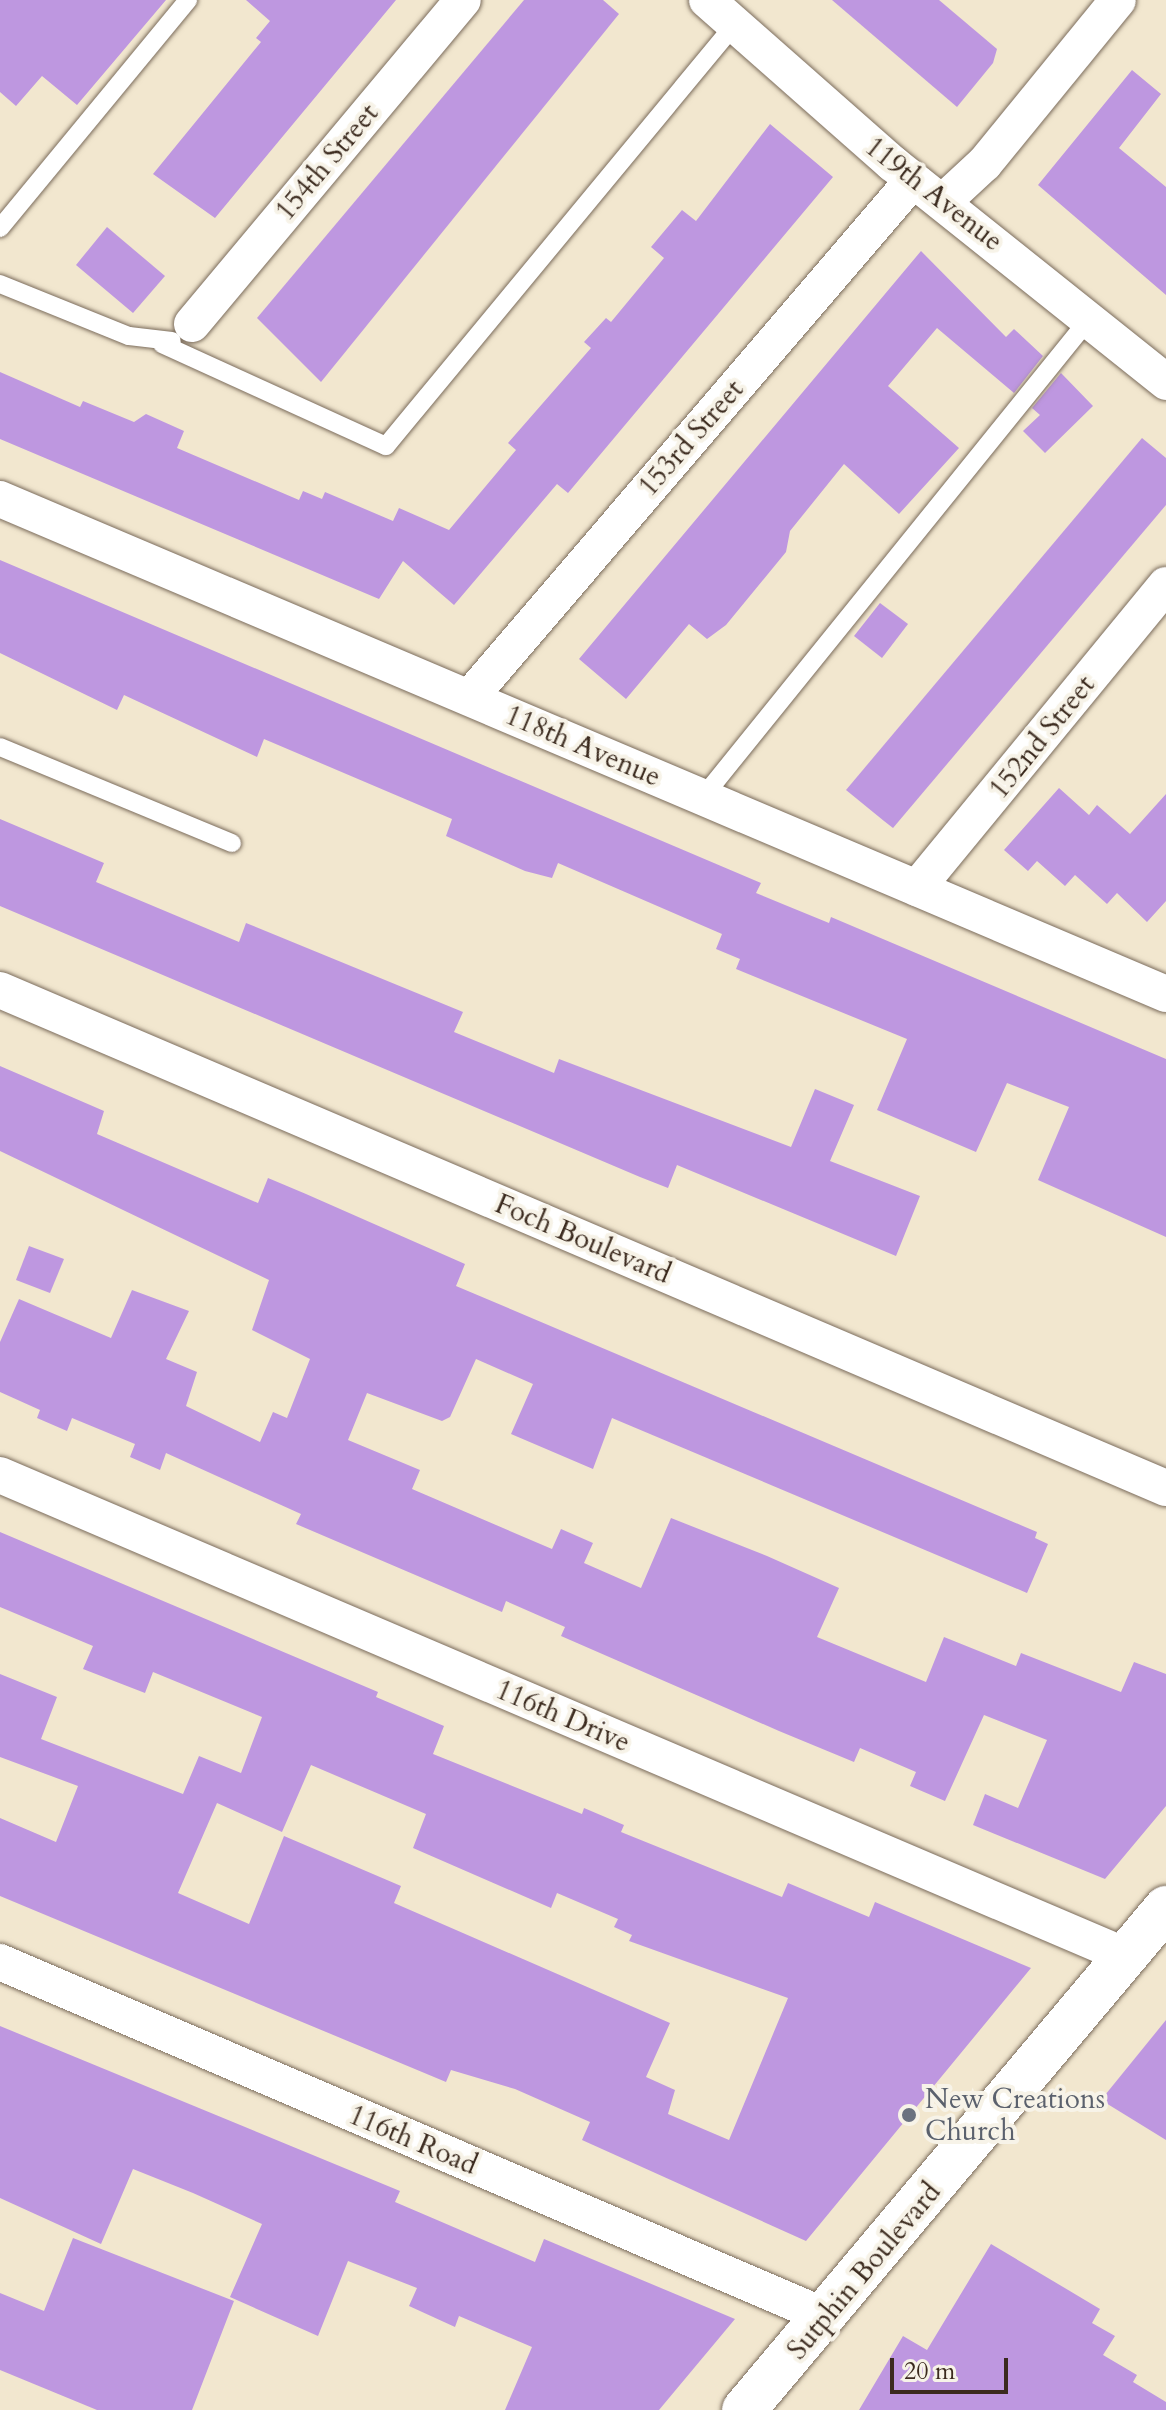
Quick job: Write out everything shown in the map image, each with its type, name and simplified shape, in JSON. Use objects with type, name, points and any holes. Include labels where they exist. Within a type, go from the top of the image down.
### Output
[{"type":"main road","name":"Sutphin Boulevard","points":[[744,2410],[827,2317],[1166,1908]]},
{"type":"street","name":"154th Street","points":[[192,324],[463,0]]},
{"type":"street","name":"119th Avenue","points":[[707,0],[913,180],[945,200],[1166,382]]},
{"type":"street","points":[[945,200],[985,163],[1118,0]]},
{"type":"street","name":"153rd Street","points":[[470,697],[913,180]]},
{"type":"street","name":"118th Avenue","points":[[0,499],[1166,994]]},
{"type":"street","name":"152nd Street","points":[[917,888],[1166,585]]},
{"type":"street","name":"Foch Boulevard","points":[[0,990],[1166,1488]]},
{"type":"street","name":"116th Drive","points":[[0,1475],[1126,1956]]},
{"type":"street","name":"116th Road","points":[[0,1962],[827,2317]]},
{"type":"lane","points":[[0,228],[188,0]]},
{"type":"lane","points":[[0,284],[162,344],[386,446],[735,24]]},
{"type":"lane","points":[[703,797],[1089,319]]},
{"type":"lane","points":[[162,344],[192,324]]},
{"type":"lane","points":[[0,747],[232,843]]},
{"type":"building","points":[[0,0],[166,0],[77,105],[42,76],[16,106],[0,92]]},
{"type":"building","points":[[246,0],[396,0],[215,218],[153,174],[261,42],[256,38],[270,21]]},
{"type":"building","points":[[524,0],[603,0],[619,14],[321,382],[257,318]]},
{"type":"building","points":[[832,0],[939,0],[997,49],[993,63],[957,107]]},
{"type":"building","points":[[1132,70],[1161,94],[1119,148],[1166,187],[1166,295],[1038,185]]},
{"type":"building","points":[[770,124],[833,177],[568,493],[557,484],[454,605],[403,561],[379,599],[0,439],[0,372],[80,407],[83,401],[134,422],[146,414],[184,431],[177,448],[299,500],[303,491],[322,499],[325,492],[393,521],[399,508],[449,530],[516,450],[508,443],[591,348],[584,342],[606,318],[611,322],[664,258],[651,247],[682,210],[696,221]]},
{"type":"building","points":[[107,227],[165,276],[133,313],[76,265]]},
{"type":"building","points":[[921,251],[1006,337],[1014,329],[1043,356],[1014,393],[937,328],[888,386],[959,448],[899,514],[844,464],[790,531],[786,552],[726,625],[707,639],[689,624],[626,699],[579,659]]},
{"type":"building","points":[[1061,373],[1093,406],[1045,453],[1023,431],[1040,415],[1032,408]]},
{"type":"building","points":[[1142,438],[1166,458],[1166,505],[893,828],[846,790]]},
{"type":"building","points":[[0,560],[761,883],[756,893],[829,923],[831,917],[1166,1059],[1166,1237],[1038,1180],[1069,1107],[1007,1083],[976,1152],[877,1110],[907,1039],[736,969],[740,959],[716,949],[722,934],[558,863],[552,878],[525,871],[446,836],[452,819],[264,739],[257,757],[124,695],[117,710],[0,653]]},
{"type":"building","points":[[880,603],[908,624],[882,658],[854,636]]},
{"type":"building","points":[[1059,788],[1089,815],[1097,805],[1130,834],[1166,794],[1166,901],[1147,922],[1117,893],[1107,904],[1075,875],[1065,886],[1037,861],[1028,871],[1004,850]]},
{"type":"building","points":[[0,819],[104,863],[96,882],[239,942],[246,923],[463,1012],[454,1032],[554,1073],[559,1059],[791,1147],[815,1089],[854,1105],[830,1161],[920,1196],[896,1256],[677,1165],[668,1188],[0,906]]},
{"type":"building","points":[[0,1066],[104,1111],[97,1134],[258,1203],[268,1178],[306,1194],[465,1264],[456,1286],[1037,1532],[1035,1538],[1048,1544],[1027,1593],[612,1418],[593,1469],[511,1434],[533,1384],[476,1359],[450,1417],[442,1421],[367,1393],[348,1440],[420,1470],[412,1489],[552,1549],[561,1529],[593,1543],[584,1563],[641,1588],[671,1518],[767,1556],[839,1588],[817,1637],[926,1682],[944,1637],[1016,1666],[1021,1653],[1121,1692],[1134,1662],[1166,1674],[1166,1806],[1105,1879],[973,1825],[985,1794],[1018,1808],[1047,1740],[984,1715],[945,1801],[910,1786],[916,1772],[860,1748],[854,1762],[779,1731],[561,1636],[565,1627],[506,1601],[502,1612],[296,1524],[301,1514],[166,1453],[160,1470],[130,1457],[135,1444],[72,1418],[67,1431],[37,1418],[40,1410],[0,1392],[0,1342],[19,1299],[111,1338],[132,1290],[189,1311],[166,1359],[197,1372],[186,1406],[260,1442],[273,1412],[287,1418],[310,1359],[252,1330],[269,1280],[0,1151]]},
{"type":"building","points":[[29,1246],[64,1259],[50,1293],[16,1280]]},
{"type":"building","points":[[0,1532],[378,1692],[376,1697],[444,1726],[433,1754],[582,1814],[584,1808],[624,1825],[621,1832],[782,1897],[788,1883],[869,1917],[875,1902],[1031,1968],[806,2241],[582,2140],[590,2122],[515,2089],[451,2070],[446,2082],[0,1896],[0,1818],[56,1842],[78,1786],[0,1757],[0,1674],[57,1697],[41,1739],[183,1794],[199,1756],[241,1773],[262,1717],[153,1672],[145,1693],[83,1669],[93,1646],[0,1607]],"holes":[[[311,1765],[426,1814],[413,1848],[551,1908],[557,1893],[618,1919],[614,1927],[632,1935],[629,1941],[788,1998],[729,2140],[668,2114],[675,2090],[646,2077],[670,2023],[394,1903],[401,1886],[284,1836],[249,1924],[178,1893],[217,1803],[282,1832]]]},
{"type":"building","points":[[1166,2020],[1166,2140],[1101,2100]]},
{"type":"building","points":[[0,2026],[400,2191],[395,2202],[535,2262],[544,2239],[735,2319],[659,2410],[505,2410],[532,2347],[459,2316],[455,2327],[409,2306],[417,2288],[348,2261],[318,2336],[230,2297],[262,2224],[193,2193],[133,2169],[101,2244],[0,2198]]},
{"type":"building","points":[[73,2238],[234,2301],[192,2410],[97,2410],[0,2370],[0,2293],[44,2311]]},
{"type":"building","points":[[991,2244],[1100,2309],[1092,2323],[1115,2336],[1103,2355],[1137,2375],[1133,2382],[1166,2402],[1166,2410],[859,2410],[903,2336],[927,2350]]},
{"type":"place","name":"New Creations Church","points":[[909,2115]]}]
